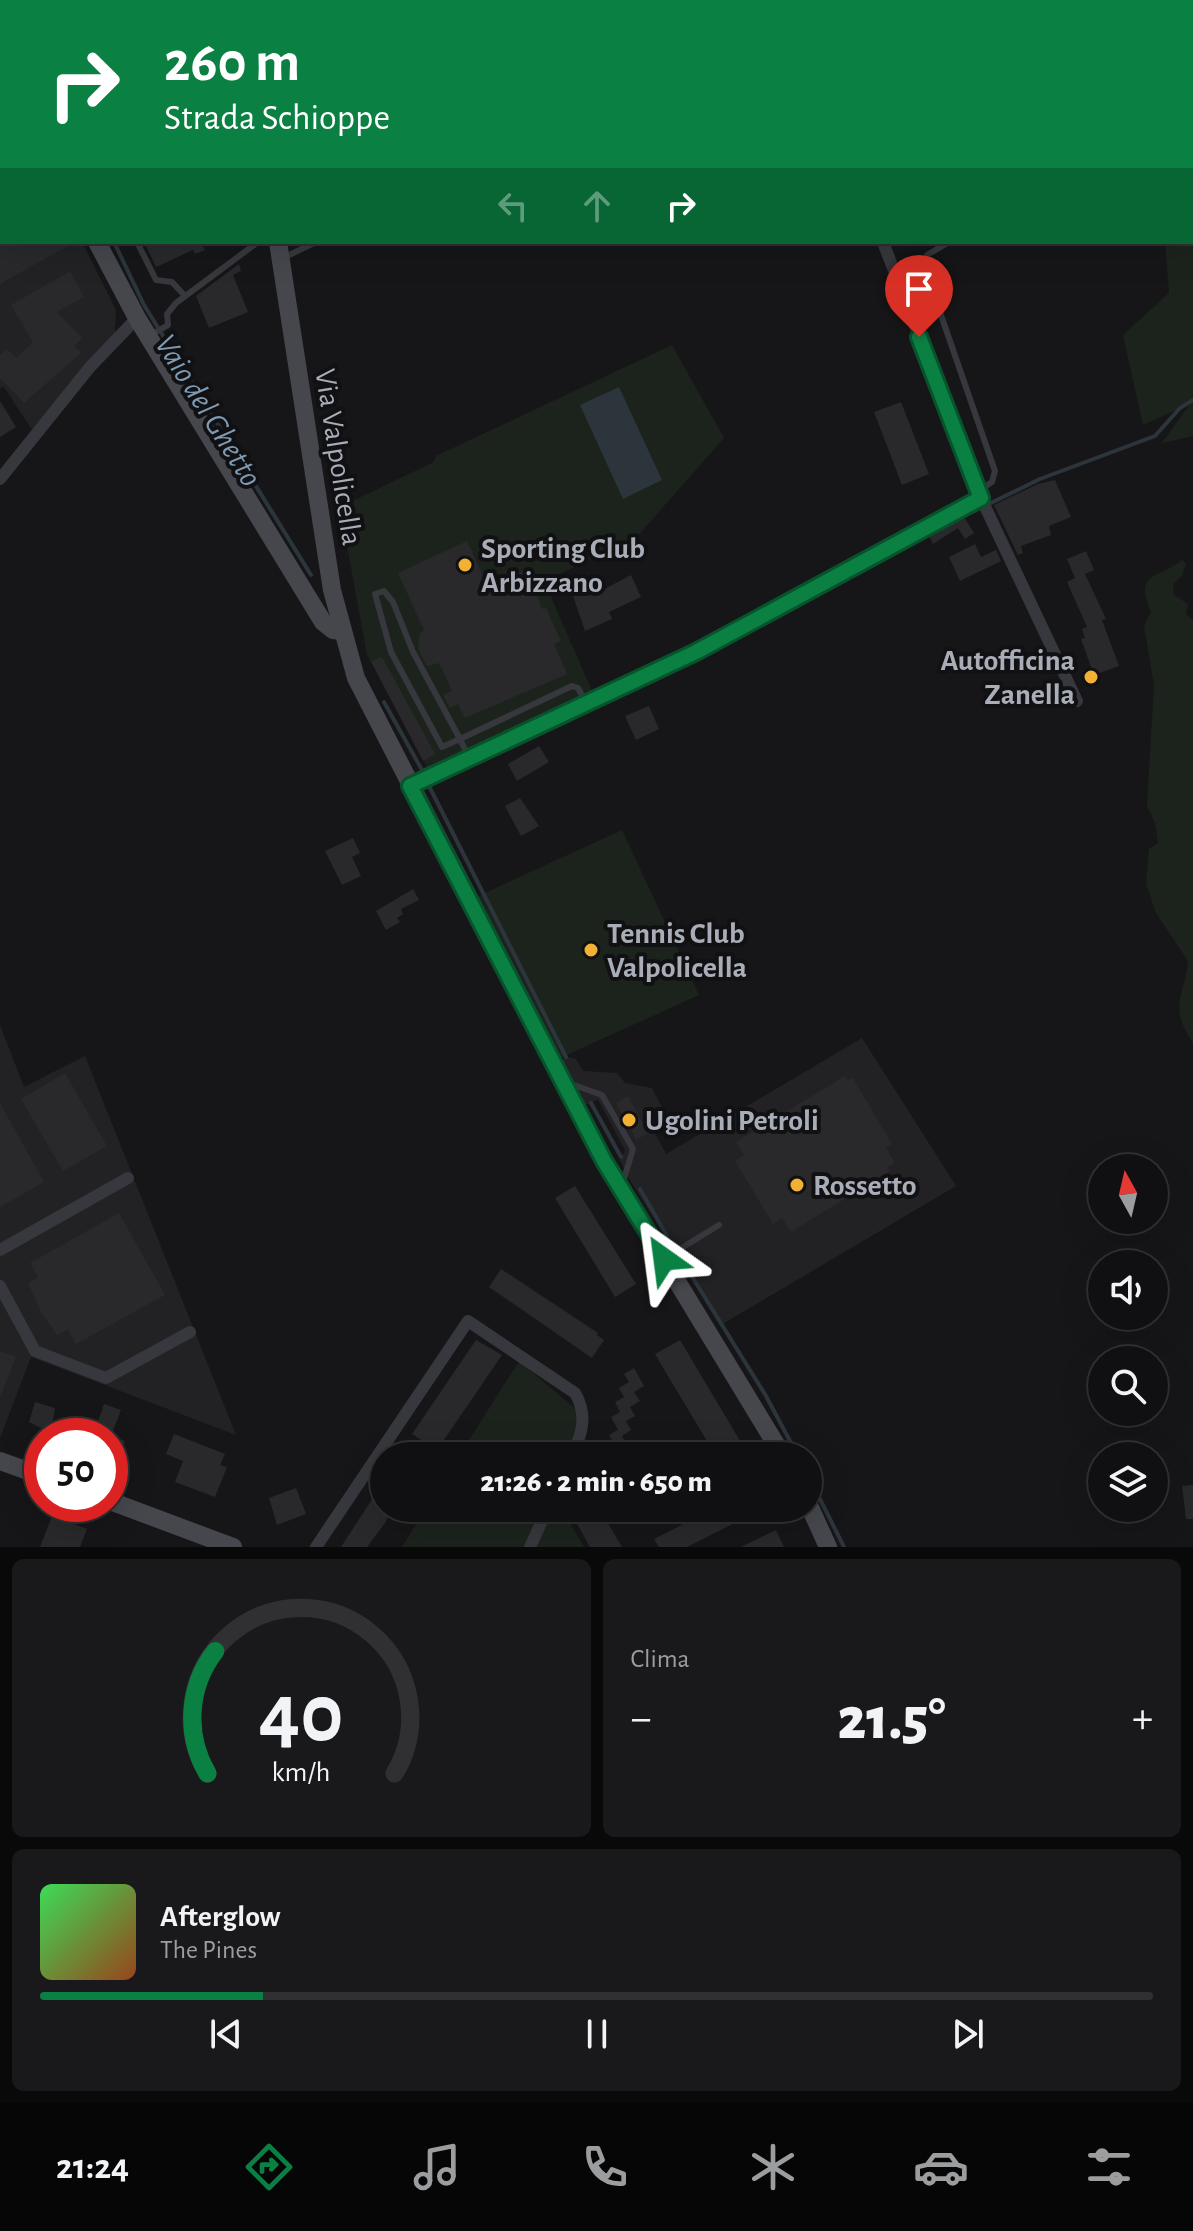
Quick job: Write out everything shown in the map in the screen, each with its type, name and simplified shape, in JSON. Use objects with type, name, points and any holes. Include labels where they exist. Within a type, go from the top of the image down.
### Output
[{"type":"main road","points":[[98,244],[137,318],[153,335],[323,622],[333,630],[341,631]]},
{"type":"main road","name":"Via Valpolicella","points":[[280,250],[308,446],[341,631],[356,678],[621,1189],[775,1442]]},
{"type":"main road","points":[[0,1461],[24,1470]]},
{"type":"main road","points":[[128,1508],[233,1547]]},
{"type":"main road","points":[[817,1522],[828,1547]]},
{"type":"street","points":[[884,244],[979,495],[1077,701]]},
{"type":"street","points":[[0,479],[90,367],[137,318]]},
{"type":"street","points":[[410,786],[696,652],[979,495]]},
{"type":"street","points":[[0,1250],[128,1178]]},
{"type":"street","points":[[0,1286],[35,1351],[106,1378],[190,1332]]},
{"type":"street","points":[[387,1442],[468,1321],[575,1393],[583,1407],[583,1425],[577,1442]]},
{"type":"street","points":[[316,1547],[370,1467]]},
{"type":"street","points":[[530,1547],[542,1522]]},
{"type":"lane","points":[[138,244],[156,280],[172,282],[185,296]]},
{"type":"lane","points":[[153,335],[168,325],[167,314],[185,296],[255,244]]},
{"type":"lane","points":[[280,250],[307,244]]},
{"type":"lane","points":[[946,244],[927,255],[924,266],[995,471],[992,482],[979,495]]},
{"type":"lane","points":[[469,758],[461,742],[413,652],[393,602],[384,591],[375,594],[391,652],[442,747],[461,742],[572,686],[578,688],[586,703]]},
{"type":"lane","points":[[563,1081],[602,1095],[633,1149],[621,1189]]},
{"type":"lane","points":[[664,1259],[719,1225]]},
{"type":"shaded area","points":[[0,244],[83,244],[116,310],[115,332],[32,430],[4,387],[0,388]]},
{"type":"shaded area","points":[[1165,244],[1193,244],[1193,436],[1162,443],[1190,404],[1143,425],[1123,335],[1169,293]]},
{"type":"shaded area","name":"Sporting Club Arbizzano","points":[[672,345],[724,438],[635,539],[544,581],[593,693],[428,769],[367,655],[340,507],[434,462],[436,456]]},
{"type":"shaded area","points":[[619,387],[662,480],[623,499],[580,405]]},
{"type":"shaded area","points":[[1182,560],[1186,564],[1182,576],[1173,584],[1174,595],[1188,604],[1186,614],[1193,620],[1193,1043],[1179,1011],[1188,961],[1156,913],[1146,884],[1149,849],[1158,843],[1155,823],[1147,805],[1154,685],[1144,626],[1151,612],[1145,589],[1151,578]]},
{"type":"shaded area","name":"Tennis Club Valpolicella","points":[[622,830],[699,995],[560,1058],[476,897]]},
{"type":"shaded area","points":[[0,1025],[24,1087],[85,1056],[236,1435],[31,1357],[0,1438]]},
{"type":"shaded area","points":[[862,1038],[956,1186],[721,1325],[628,1177],[620,1160],[625,1150],[598,1100],[586,1105],[560,1060],[567,1057],[576,1059],[583,1071],[617,1073],[625,1083],[652,1088],[663,1109],[652,1113],[652,1128],[666,1154]]},
{"type":"shaded area","points":[[519,1361],[579,1412],[573,1442],[468,1442]]},
{"type":"shaded area","points":[[417,1522],[569,1522],[584,1547],[402,1547]]},
{"type":"building","points":[[0,244],[71,244],[0,284]]},
{"type":"building","points":[[145,244],[208,244],[203,246],[205,250],[195,254],[193,250],[156,267]]},
{"type":"building","points":[[239,264],[241,271],[233,275],[248,312],[209,328],[196,296]]},
{"type":"building","points":[[70,271],[84,297],[57,312],[82,338],[74,346],[81,353],[24,403],[0,378],[0,355],[7,349],[16,358],[33,342],[11,305]]},
{"type":"building","points":[[0,401],[16,427],[0,437]]},
{"type":"building","points":[[901,402],[929,474],[902,485],[874,412]]},
{"type":"building","points":[[1055,480],[1071,517],[1049,526],[1051,535],[1021,546],[1023,553],[1018,555],[994,505],[1038,484]]},
{"type":"building","points":[[964,517],[974,533],[965,539],[958,528],[933,544],[929,536]]},
{"type":"building","points":[[467,541],[488,587],[527,569],[542,609],[546,608],[561,641],[554,644],[567,674],[465,718],[458,704],[450,708],[443,695],[452,691],[439,663],[427,666],[418,649],[420,633],[424,630],[398,573]]},
{"type":"building","points":[[975,544],[981,557],[996,550],[1001,561],[960,581],[949,557]]},
{"type":"building","points":[[1086,551],[1094,570],[1085,574],[1106,619],[1102,620],[1119,666],[1094,675],[1081,639],[1085,638],[1082,629],[1087,627],[1067,582],[1075,578],[1067,559]]},
{"type":"building","points":[[631,575],[641,597],[609,612],[612,619],[585,631],[571,590],[590,581],[595,594]]},
{"type":"building","points":[[382,657],[435,754],[423,761],[371,661]]},
{"type":"building","points":[[649,706],[659,729],[636,740],[625,716]]},
{"type":"building","points":[[539,746],[549,762],[517,781],[508,764]]},
{"type":"building","points":[[520,798],[539,826],[521,836],[505,806]]},
{"type":"building","points":[[353,838],[360,853],[352,857],[361,876],[342,885],[325,851]]},
{"type":"building","points":[[413,889],[419,900],[401,909],[403,914],[397,918],[400,922],[386,930],[376,911]]},
{"type":"building","points":[[65,1073],[107,1146],[63,1171],[21,1099]]},
{"type":"building","points":[[845,1076],[847,1080],[853,1078],[892,1144],[886,1148],[895,1163],[888,1167],[890,1171],[791,1232],[782,1218],[773,1224],[735,1161],[744,1155],[736,1142]]},
{"type":"building","points":[[628,1096],[648,1133],[636,1140],[616,1103]]},
{"type":"building","points":[[0,1103],[44,1182],[0,1207]]},
{"type":"building","points":[[575,1186],[636,1284],[615,1297],[555,1198]]},
{"type":"building","points":[[119,1213],[165,1295],[76,1344],[68,1330],[57,1335],[41,1312],[28,1283],[38,1277],[30,1263]]},
{"type":"building","points":[[501,1269],[598,1333],[604,1340],[592,1358],[489,1287]]},
{"type":"building","points":[[476,1340],[502,1355],[442,1442],[424,1442],[412,1434]]},
{"type":"building","points":[[680,1340],[741,1442],[708,1442],[655,1354]]},
{"type":"building","points":[[0,1351],[16,1357],[1,1395],[0,1394]]},
{"type":"building","points":[[634,1368],[644,1386],[634,1392],[640,1401],[630,1407],[635,1416],[626,1421],[631,1430],[622,1436],[625,1442],[613,1442],[609,1435],[618,1430],[611,1417],[620,1412],[615,1402],[624,1397],[619,1388],[629,1382],[624,1374]]},
{"type":"building","points":[[35,1402],[55,1408],[53,1418],[30,1418]]},
{"type":"building","points":[[104,1404],[121,1410],[118,1418],[99,1418]]},
{"type":"building","points":[[174,1434],[225,1454],[220,1465],[227,1467],[215,1497],[175,1482],[183,1461],[166,1454]]},
{"type":"building","points":[[1193,1485],[1193,1519],[1186,1519],[1182,1486]]},
{"type":"building","points":[[296,1488],[306,1514],[277,1525],[269,1498]]},
{"type":"building","points":[[370,1502],[370,1522],[385,1523],[367,1547],[341,1547]]},
{"type":"building","points":[[50,1522],[68,1522],[87,1529],[80,1547],[40,1547]]},
{"type":"building","points":[[576,1522],[607,1522],[622,1547],[590,1547]]},
{"type":"building","points":[[687,1522],[736,1522],[687,1547],[659,1547],[654,1539]]},
{"type":"building","points":[[776,1530],[784,1547],[741,1547]]},
{"type":"waterway","name":"Vaio del Ghetto","points":[[115,244],[144,305],[311,575]]},
{"type":"waterway","points":[[927,534],[1040,479],[1155,436],[1180,408],[1193,400]]},
{"type":"waterway","points":[[619,681],[705,640]]},
{"type":"waterway","name":"Vaio del Ghetto","points":[[384,702],[422,770]]},
{"type":"waterway","points":[[422,771],[477,748]]},
{"type":"waterway","name":"Vaio del Ghetto","points":[[428,784],[566,1057]]},
{"type":"waterway","name":"Vaio del Ghetto","points":[[591,1103],[621,1157]]},
{"type":"waterway","name":"Vaio del Ghetto","points":[[640,1189],[667,1236]]},
{"type":"waterway","name":"Vaio del Ghetto","points":[[678,1254],[766,1396],[791,1442]]},
{"type":"waterway","name":"Vaio del Ghetto","points":[[822,1503],[844,1547]]},
{"type":"place","name":"Sporting Club Arbizzano","points":[[465,565]]},
{"type":"place","name":"Autofficina Zanella","points":[[1091,677]]},
{"type":"place","name":"Tennis Club Valpolicella","points":[[591,950]]},
{"type":"place","name":"Ugolini Petroli","points":[[629,1120]]},
{"type":"place","name":"Rossetto","points":[[797,1185]]},
{"type":"route","points":[[664,1259],[604,1161],[410,786],[696,652],[981,498],[919,337]]}]
